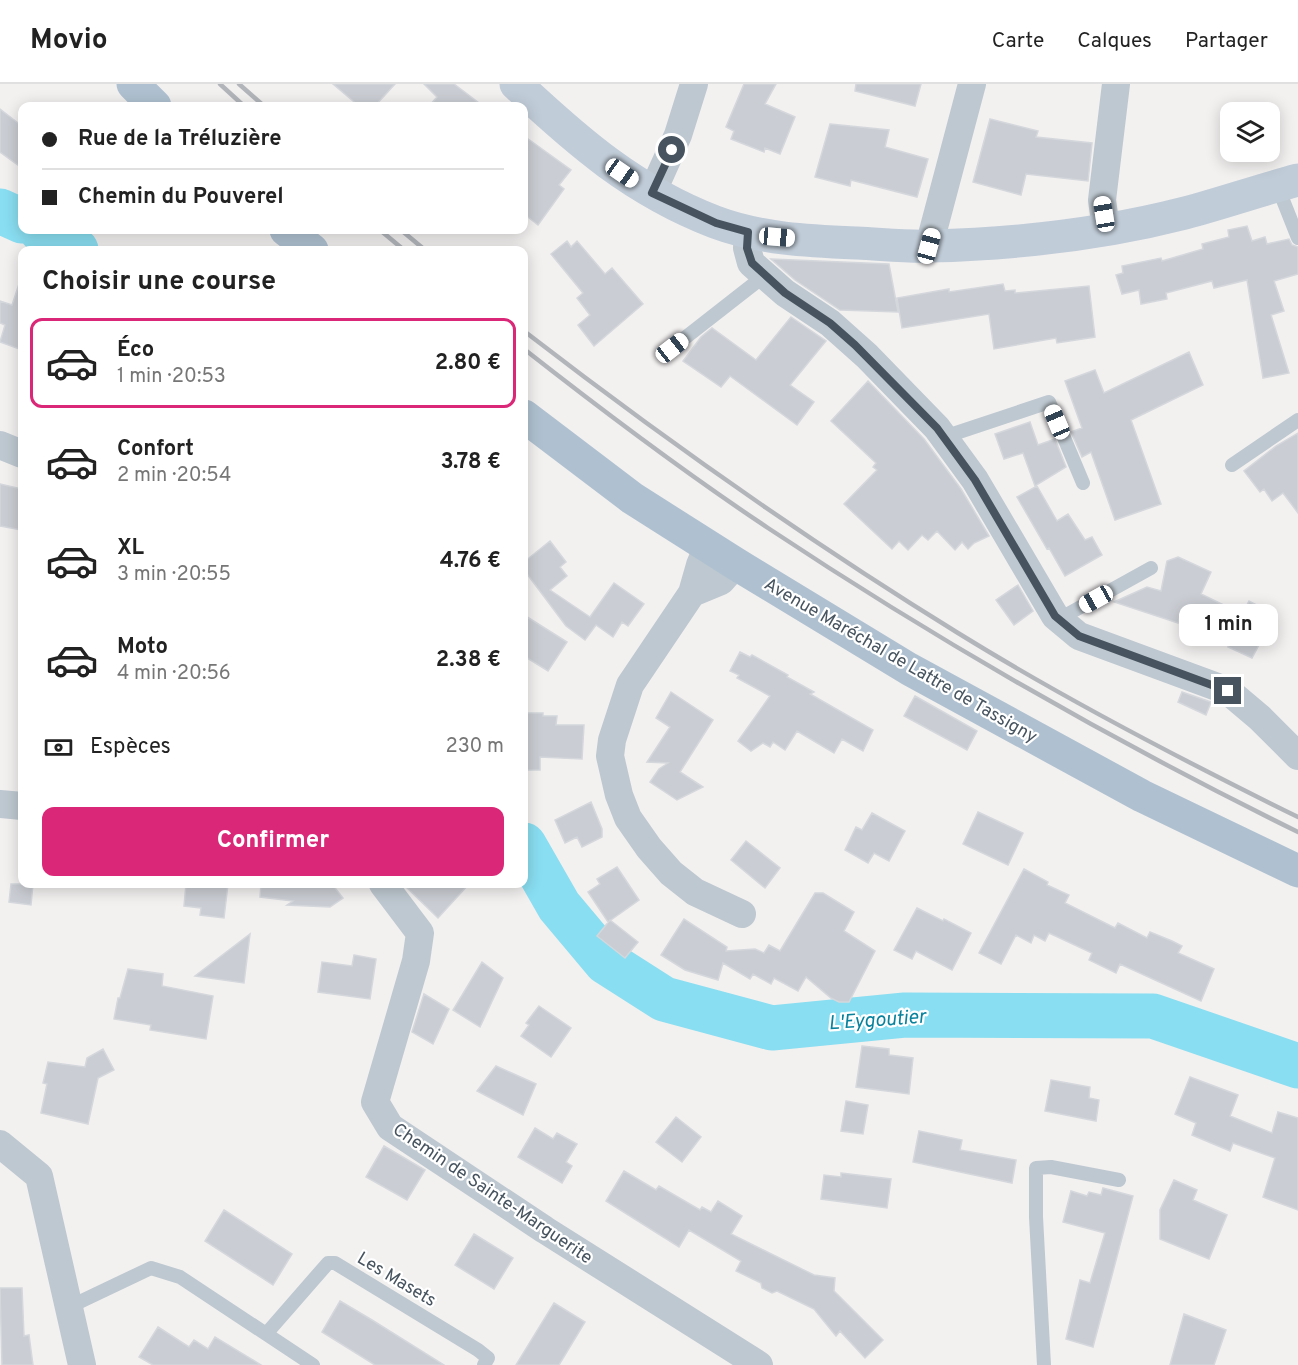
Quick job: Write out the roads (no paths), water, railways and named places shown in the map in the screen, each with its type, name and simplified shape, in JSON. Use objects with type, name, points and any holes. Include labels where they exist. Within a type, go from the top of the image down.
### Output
[{"type":"main road","points":[[133,84],[151,102]]},
{"type":"main road","points":[[516,84],[569,134],[652,193],[716,223],[748,232],[833,242],[929,246],[1019,240],[1106,229],[1185,213],[1288,182]]},
{"type":"main road","points":[[291,234],[307,246]]},
{"type":"main road","name":"Avenue Maréchal de Lattre de Tassigny","points":[[528,419],[632,498],[909,669],[1142,796],[1298,871]]},
{"type":"street","points":[[652,193],[678,135],[694,84]]},
{"type":"street","points":[[929,246],[972,84]]},
{"type":"street","points":[[1106,229],[1102,200],[1116,84]]},
{"type":"street","points":[[748,232],[747,248],[752,263],[764,276],[830,323],[867,356],[937,428],[975,480],[1055,616],[1079,636],[1228,691],[1260,718],[1298,756]]},
{"type":"street","points":[[0,445],[18,452]]},
{"type":"street","points":[[708,546],[692,593],[630,685],[612,740],[610,756],[618,795],[628,818],[649,848],[671,873],[695,891],[742,914]]},
{"type":"street","points":[[692,593],[721,581],[736,564]]},
{"type":"street","points":[[0,804],[18,806]]},
{"type":"street","name":"Chemin de Sainte-Marguerite","points":[[386,888],[420,933],[416,961],[375,1102],[390,1127],[545,1230],[759,1365]]},
{"type":"street","points":[[0,1144],[39,1176],[82,1365]]},
{"type":"lane","points":[[1288,182],[1298,238]]},
{"type":"lane","points":[[672,348],[764,276]]},
{"type":"lane","points":[[944,437],[1049,402],[1083,483]]},
{"type":"lane","points":[[1232,465],[1298,420]]},
{"type":"lane","points":[[1059,619],[1151,568]]},
{"type":"lane","points":[[1044,1365],[1036,1217],[1036,1168],[1051,1167],[1119,1180]]},
{"type":"lane","name":"Les Masets","points":[[266,1334],[328,1263],[336,1263],[478,1350],[488,1358],[484,1365]]},
{"type":"lane","points":[[69,1307],[151,1268],[180,1277],[313,1365]]},
{"type":"waterway","name":"L'Eygoutier","points":[[0,211],[18,219]]},
{"type":"waterway","name":"L'Eygoutier","points":[[48,234],[69,246]]},
{"type":"waterway","name":"L'Eygoutier","points":[[528,852],[559,906],[606,962],[664,999],[772,1028],[905,1015],[1153,1016],[1298,1066]]},
{"type":"railway","points":[[220,84],[240,102]]},
{"type":"railway","points":[[239,84],[259,102]]},
{"type":"railway","points":[[385,234],[399,246]]},
{"type":"railway","points":[[406,234],[420,246]]},
{"type":"railway","points":[[528,334],[737,488],[902,598],[999,658],[1083,706],[1168,752],[1298,817]]},
{"type":"railway","points":[[528,352],[706,485],[897,611],[1095,726],[1298,832]]}]
